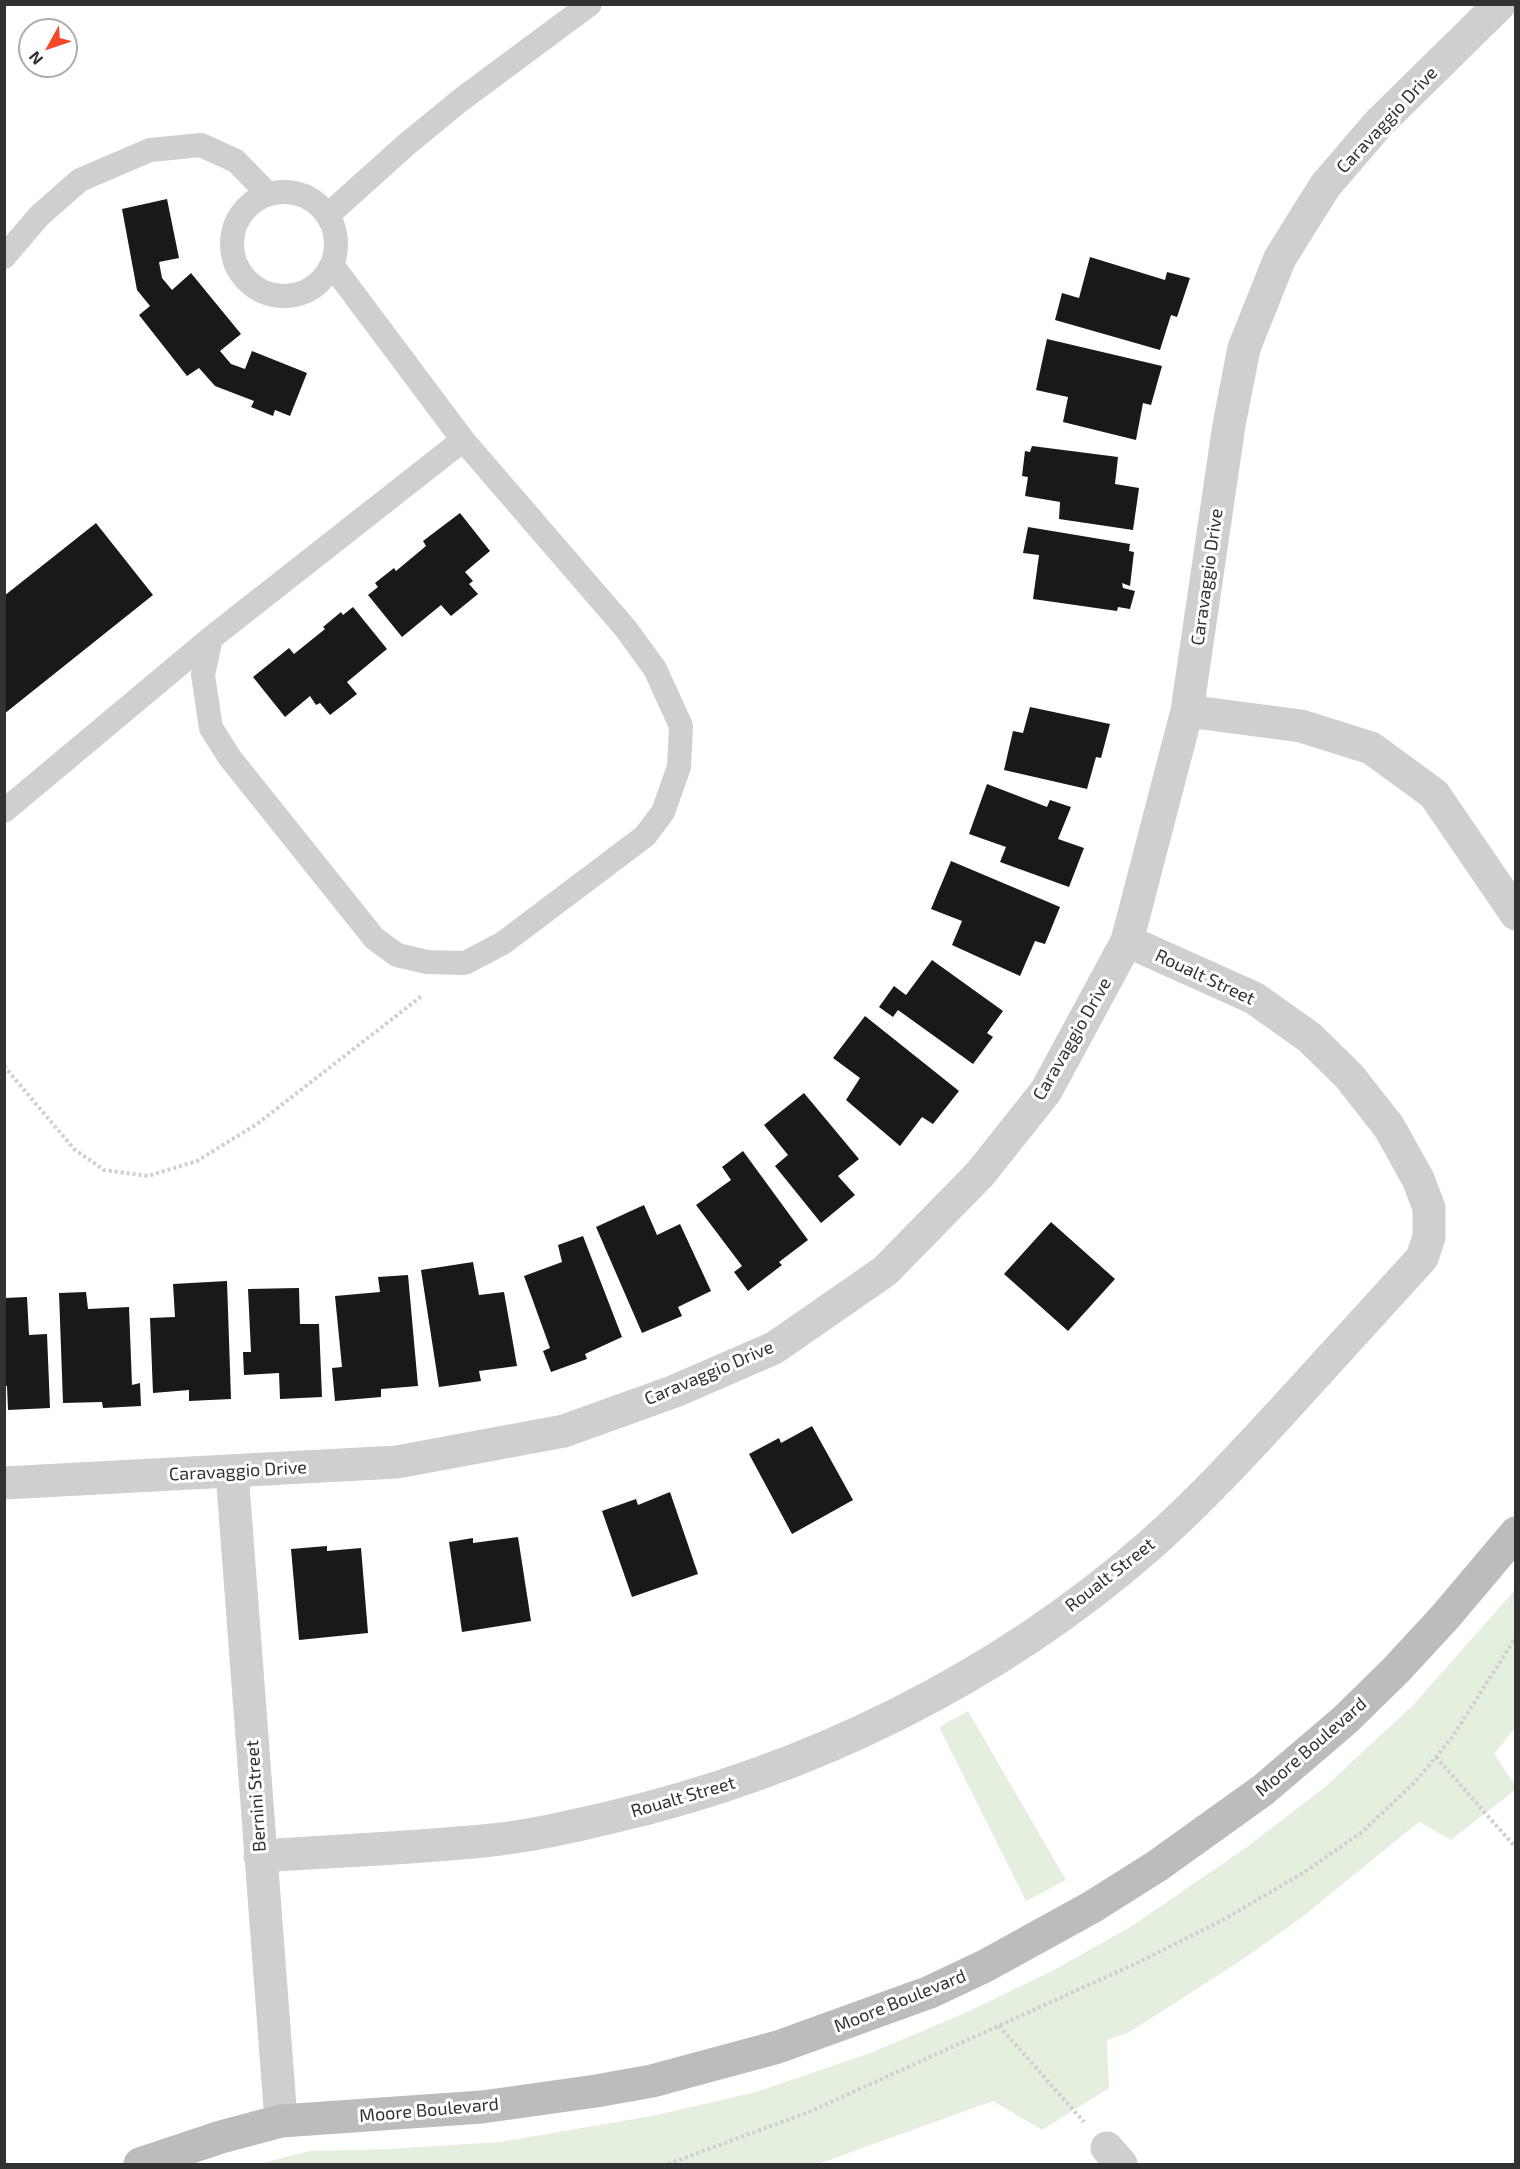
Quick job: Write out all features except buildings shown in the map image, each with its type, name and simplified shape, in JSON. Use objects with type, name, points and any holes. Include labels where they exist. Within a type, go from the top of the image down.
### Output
[{"type":"street","name":"Caravaggio Drive","points":[[4,1483],[398,1462],[564,1431],[675,1391],[774,1348],[885,1271],[980,1174],[1046,1091],[1127,941],[1187,711],[1227,436],[1244,348],[1280,258],[1325,186],[1379,123],[1500,4]]},
{"type":"street","points":[[1187,711],[1301,726],[1371,748],[1434,794],[1515,914]]},
{"type":"street","name":"Roualt Street","points":[[260,1856],[494,1840],[564,1828],[653,1807],[740,1781],[826,1749],[923,1701],[1001,1655],[1085,1597],[1148,1547],[1202,1497],[1422,1258],[1429,1237],[1429,1208],[1418,1179],[1389,1127],[1349,1076],[1309,1037],[1254,998],[1127,941]]},
{"type":"street","name":"Bernini Street","points":[[232,1472],[281,2121]]},
{"type":"street","name":"Moore Boulevard","points":[[140,2164],[178,2150],[281,2121],[483,2107],[652,2081],[778,2047],[930,1992],[985,1966],[1092,1907],[1212,1828],[1271,1783],[1345,1720],[1396,1670],[1515,1533]]},
{"type":"lane","points":[[328,215],[407,144],[462,99],[590,4]]},
{"type":"lane","points":[[4,257],[39,216],[80,180],[150,150],[201,146],[236,161],[268,194]]},
{"type":"lane","points":[[285,192],[301,195],[316,203],[328,215],[335,231],[336,248],[333,265],[323,280],[309,291],[292,296],[273,296],[257,290],[244,278],[235,263],[231,247],[233,230],[241,214],[252,202],[268,194],[285,192]]},
{"type":"lane","points":[[211,638],[203,675],[211,728],[230,758],[374,938],[397,955],[427,962],[465,963],[503,943],[645,836],[663,812],[679,766],[681,726],[655,669],[626,629],[463,440],[333,265]]},
{"type":"lane","points":[[4,811],[211,638],[463,440]]},
{"type":"path","points":[[4,1066],[74,1149],[104,1170],[148,1176],[196,1161],[257,1124],[465,963]]},
{"type":"path","points":[[668,2164],[809,2112],[1148,1958],[1221,1921],[1303,1873],[1362,1832],[1415,1782],[1451,1739],[1515,1637]]},
{"type":"path","points":[[1436,1757],[1515,1848]]},
{"type":"path","points":[[999,2026],[1114,2156]]},
{"type":"green space","points":[[1515,1590],[1515,1728],[1494,1754],[1515,1785],[1515,1790],[1451,1840],[1419,1822],[1297,1921],[1240,1961],[1130,2032],[1107,2040],[1109,2088],[1042,2130],[993,2101],[818,2164],[259,2164],[309,2151],[390,2149],[500,2142],[652,2116],[756,2092],[873,2052],[967,2012],[1054,1970],[1132,1926],[1247,1847],[1325,1787],[1413,1705]]},
{"type":"green space","points":[[968,1711],[1066,1880],[1026,1901],[939,1727]]}]
